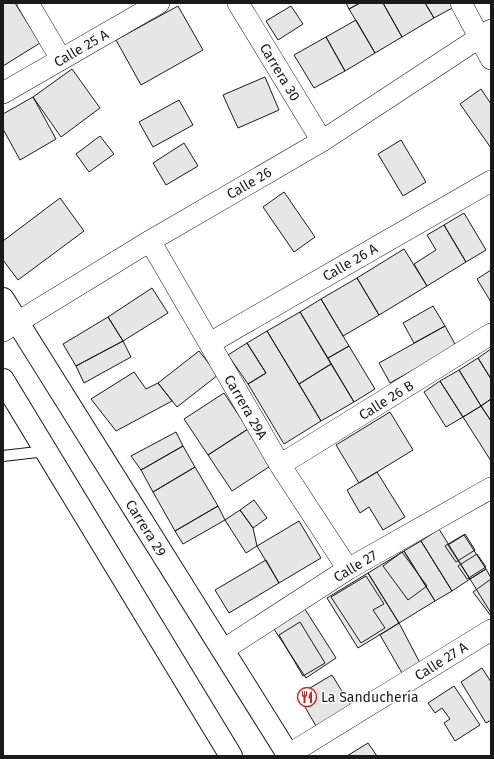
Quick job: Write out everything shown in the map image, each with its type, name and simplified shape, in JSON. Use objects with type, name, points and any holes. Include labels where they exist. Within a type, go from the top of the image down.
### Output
[{"type":"main road","name":"Carrera 29","points":[[3,299],[10,326],[223,650],[289,755]]},
{"type":"main road","points":[[3,380],[231,756]]},
{"type":"street","points":[[28,3],[61,59]]},
{"type":"street","name":"Calle 25 A","points":[[3,93],[159,3]]},
{"type":"street","name":"Carrera 30","points":[[238,3],[322,141]]},
{"type":"street","points":[[461,3],[485,34],[491,59]]},
{"type":"street","name":"Calle 26","points":[[10,326],[150,241],[322,141],[485,34]]},
{"type":"street","name":"Calle 26 A","points":[[210,343],[491,180]]},
{"type":"street","name":"Carrera 29A","points":[[150,241],[280,465],[348,569]]},
{"type":"street","name":"Calle 26 B","points":[[280,465],[491,334]]},
{"type":"street","name":"Calle 27","points":[[223,650],[348,569],[491,488]]},
{"type":"street","name":"Calle 27 A","points":[[289,755],[491,630]]},
{"type":"lane","points":[[3,456],[46,451]]},
{"type":"building","points":[[3,3],[15,3],[40,43],[3,66]]},
{"type":"building","points":[[346,3],[360,3],[349,9]]},
{"type":"building","points":[[360,3],[383,3],[402,37],[375,53],[349,9]]},
{"type":"building","points":[[383,3],[425,3],[434,18],[402,37]]},
{"type":"building","points":[[425,3],[451,3],[454,7],[434,18]]},
{"type":"building","points":[[178,6],[203,50],[141,85],[116,40]]},
{"type":"building","points":[[291,6],[303,24],[278,40],[266,21]]},
{"type":"building","points":[[356,20],[375,53],[345,71],[326,37]]},
{"type":"building","points":[[326,37],[345,71],[314,88],[294,55]]},
{"type":"building","points":[[72,69],[100,108],[61,137],[33,97]]},
{"type":"building","points":[[265,77],[279,110],[238,128],[223,95]]},
{"type":"building","points":[[481,89],[491,104],[491,148],[460,104]]},
{"type":"building","points":[[33,97],[56,139],[20,160],[3,129],[3,114]]},
{"type":"building","points":[[179,100],[193,125],[153,147],[139,122]]},
{"type":"building","points":[[100,136],[114,154],[89,172],[76,154]]},
{"type":"building","points":[[401,140],[426,182],[403,196],[378,154]]},
{"type":"building","points":[[184,143],[198,166],[166,185],[153,163]]},
{"type":"building","points":[[284,192],[315,237],[294,252],[263,207]]},
{"type":"building","points":[[60,198],[84,231],[18,280],[3,260],[3,241]]},
{"type":"building","points":[[464,213],[486,250],[466,262],[444,225]]},
{"type":"building","points":[[444,225],[466,262],[427,286],[414,264],[436,250],[427,235]]},
{"type":"building","points":[[404,249],[427,286],[379,315],[357,278]]},
{"type":"building","points":[[491,270],[491,302],[477,279]]},
{"type":"building","points":[[357,278],[379,315],[343,336],[321,299]]},
{"type":"building","points":[[152,288],[168,313],[123,341],[108,317]]},
{"type":"building","points":[[321,299],[349,346],[328,358],[300,312]]},
{"type":"building","points":[[433,306],[445,326],[414,343],[403,323]]},
{"type":"building","points":[[300,312],[331,364],[299,384],[267,331]]},
{"type":"building","points":[[108,317],[123,341],[76,366],[63,344]]},
{"type":"building","points":[[445,326],[456,346],[390,383],[379,363]]},
{"type":"building","points":[[267,331],[321,421],[284,444],[248,384],[266,373],[247,343]]},
{"type":"building","points":[[123,341],[131,357],[84,383],[76,366]]},
{"type":"building","points":[[247,343],[266,373],[248,384],[228,355]]},
{"type":"building","points":[[349,346],[375,389],[354,402],[328,358]]},
{"type":"building","points":[[491,349],[491,379],[478,358]]},
{"type":"building","points":[[199,351],[218,375],[177,407],[158,383]]},
{"type":"building","points":[[478,358],[491,379],[491,399],[481,406],[459,370]]},
{"type":"building","points":[[331,364],[354,402],[321,421],[299,384]]},
{"type":"building","points":[[459,370],[481,406],[463,417],[440,381]]},
{"type":"building","points":[[134,372],[146,389],[158,383],[172,401],[116,431],[91,399]]},
{"type":"building","points":[[440,381],[463,417],[446,427],[424,392]]},
{"type":"building","points":[[224,393],[248,429],[208,455],[184,419]]},
{"type":"building","points":[[491,399],[491,421],[481,406]]},
{"type":"building","points":[[481,406],[491,421],[491,461],[463,417]]},
{"type":"building","points":[[390,412],[413,450],[359,483],[336,445]]},
{"type":"building","points":[[248,429],[272,465],[232,491],[208,455]]},
{"type":"building","points":[[176,432],[183,446],[141,470],[131,456]]},
{"type":"building","points":[[183,446],[195,467],[153,492],[141,470]]},
{"type":"building","points":[[195,467],[218,506],[175,531],[153,492]]},
{"type":"building","points":[[377,472],[405,517],[383,530],[369,507],[360,513],[347,490]]},
{"type":"building","points":[[254,500],[267,518],[253,528],[240,510]]},
{"type":"building","points":[[218,506],[225,520],[183,544],[175,531]]},
{"type":"building","points":[[240,510],[253,528],[257,546],[246,553],[225,520]]},
{"type":"building","points":[[299,521],[321,558],[279,583],[257,546]]},
{"type":"building","points":[[439,529],[470,579],[452,591],[421,541]]},
{"type":"building","points":[[465,534],[475,550],[456,562],[445,546]]},
{"type":"building","points":[[464,535],[486,569],[470,579],[448,545]]},
{"type":"building","points":[[421,541],[452,591],[435,601],[404,551]]},
{"type":"building","points":[[404,551],[435,601],[399,623],[368,573]]},
{"type":"building","points":[[402,552],[427,586],[408,600],[383,566]]},
{"type":"building","points":[[477,554],[486,567],[467,579],[458,566]]},
{"type":"building","points":[[266,560],[279,583],[229,613],[215,590]]},
{"type":"building","points":[[486,569],[491,578],[491,613],[470,579]]},
{"type":"building","points":[[368,573],[399,623],[358,648],[327,598]]},
{"type":"building","points":[[366,576],[384,604],[373,610],[385,628],[361,643],[331,597]]},
{"type":"building","points":[[491,579],[491,616],[473,592]]},
{"type":"building","points":[[303,606],[336,658],[306,678],[272,626]]},
{"type":"building","points":[[300,622],[325,663],[303,676],[279,635]]},
{"type":"building","points":[[399,623],[420,663],[402,673],[380,635]]},
{"type":"building","points":[[482,668],[491,682],[491,720],[486,723],[461,682]]},
{"type":"building","points":[[332,675],[351,706],[316,726],[298,695]]},
{"type":"building","points":[[454,686],[480,725],[455,741],[444,723],[450,719],[442,708],[435,713],[428,703]]},
{"type":"building","points":[[368,743],[377,756],[347,756]]},
{"type":"place","name":"La Sanduchería","points":[[307,697]]}]
